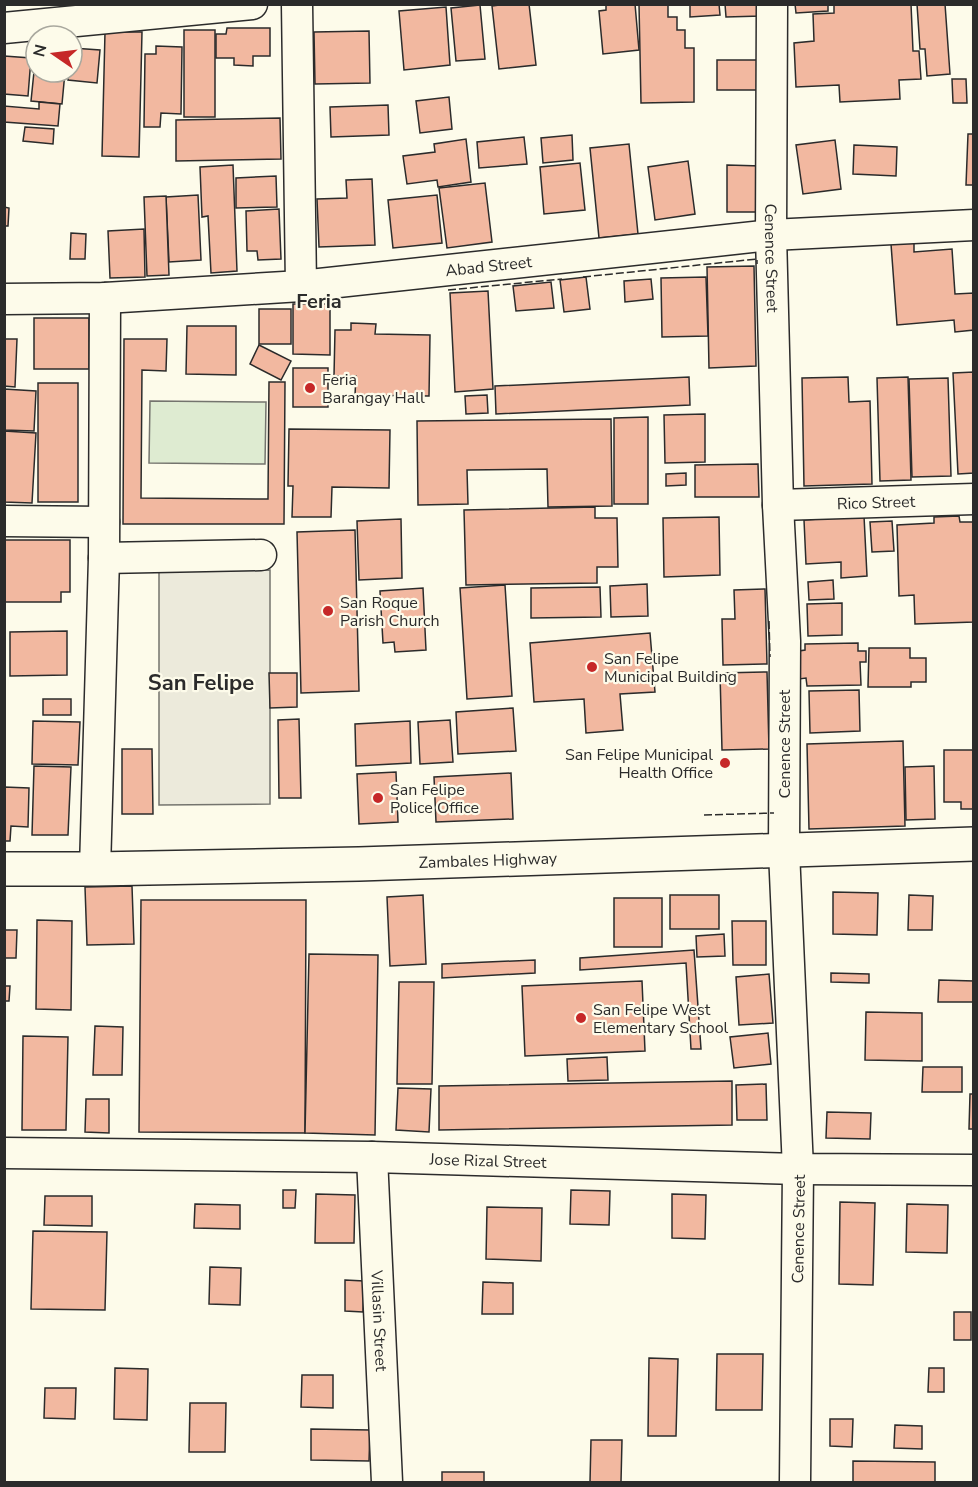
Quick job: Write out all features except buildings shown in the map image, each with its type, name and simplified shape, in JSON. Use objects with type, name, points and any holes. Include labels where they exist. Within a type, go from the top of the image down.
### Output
[{"type":"main road","name":"Zambales Highway","points":[[4,869],[95,870],[359,864],[974,843]]},
{"type":"street","points":[[4,28],[252,4]]},
{"type":"street","points":[[297,4],[301,286]]},
{"type":"street","name":"Cenence Street","points":[[772,4],[771,235],[784,641],[784,851],[798,1169],[795,1482]]},
{"type":"street","name":"Abad Street","points":[[4,299],[105,298],[301,286],[771,235],[974,225]]},
{"type":"street","points":[[95,870],[104,558],[105,298]]},
{"type":"street","name":"Rico Street","points":[[778,505],[974,499]]},
{"type":"street","points":[[4,521],[104,522]]},
{"type":"street","points":[[104,558],[261,555]]},
{"type":"street","name":"Jose Rizal Street","points":[[4,1153],[372,1157],[798,1169],[974,1170]]},
{"type":"street","name":"Villasin Street","points":[[372,1157],[387,1482]]},
{"type":"green space","points":[[150,401],[266,402],[265,464],[149,463]]},
{"type":"shaded area","points":[[270,570],[270,804],[159,805],[159,571]]},
{"type":"fence","points":[[583,277],[757,259],[757,264]]},
{"type":"fence","points":[[448,290],[562,279]]},
{"type":"fence","points":[[769,621],[770,657]]},
{"type":"fence","points":[[704,815],[774,813]]},
{"type":"place","name":"Feria Barangay Hall","points":[[310,388]]},
{"type":"place","name":"San Roque Parish Church","points":[[328,611]]},
{"type":"place","name":"San Felipe Municipal Building","points":[[592,667]]},
{"type":"place","name":"San Felipe Municipal Health Office","points":[[725,763]]},
{"type":"place","name":"San Felipe Police Office","points":[[378,798]]},
{"type":"place","name":"San Felipe West Elementary School","points":[[581,1018]]},
{"type":"district","name":"Feria","points":[[319,301]]},
{"type":"district","name":"San Felipe","points":[[201,682]]}]
